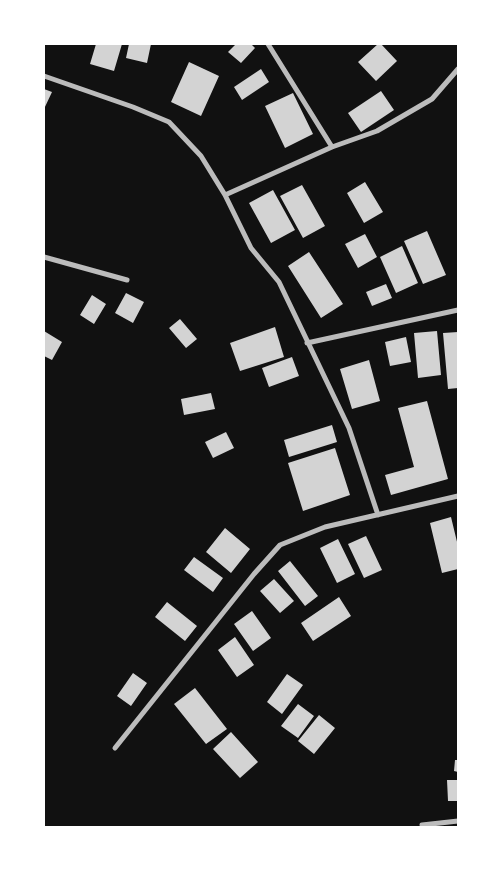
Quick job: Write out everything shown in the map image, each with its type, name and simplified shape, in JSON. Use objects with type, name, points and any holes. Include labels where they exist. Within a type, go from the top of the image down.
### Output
[{"type":"street","points":[[268,44],[332,147]]},
{"type":"street","points":[[225,195],[332,147],[377,131],[432,99],[458,68]]},
{"type":"street","points":[[44,76],[133,107],[169,122],[201,156],[225,195],[250,248],[279,282],[349,428],[378,515]]},
{"type":"street","points":[[44,257],[127,280]]},
{"type":"street","points":[[307,343],[458,310]]},
{"type":"street","points":[[115,748],[254,574],[280,545],[325,528],[458,496]]},
{"type":"street","points":[[422,825],[458,821]]},
{"type":"building","points":[[96,44],[122,44],[114,71],[90,64]]},
{"type":"building","points":[[129,44],[151,44],[147,63],[126,58]]},
{"type":"building","points":[[236,44],[251,44],[255,48],[241,63],[228,52]]},
{"type":"building","points":[[378,44],[381,44],[397,61],[376,81],[358,62]]},
{"type":"building","points":[[189,62],[219,76],[201,116],[171,102]]},
{"type":"building","points":[[261,69],[269,82],[242,100],[234,87]]},
{"type":"building","points":[[44,89],[52,92],[44,109]]},
{"type":"building","points":[[381,91],[394,110],[361,132],[348,113]]},
{"type":"building","points":[[293,93],[313,134],[285,148],[265,106]]},
{"type":"building","points":[[365,182],[383,212],[364,223],[347,193]]},
{"type":"building","points":[[302,185],[325,226],[303,238],[280,196]]},
{"type":"building","points":[[273,190],[295,230],[271,243],[249,203]]},
{"type":"building","points":[[427,231],[446,275],[423,284],[404,241]]},
{"type":"building","points":[[365,234],[377,257],[358,268],[345,244]]},
{"type":"building","points":[[402,246],[418,283],[396,293],[380,257]]},
{"type":"building","points":[[309,252],[343,304],[321,318],[288,266]]},
{"type":"building","points":[[386,284],[392,298],[372,306],[366,292]]},
{"type":"building","points":[[126,293],[144,302],[133,323],[115,313]]},
{"type":"building","points":[[92,295],[106,304],[94,324],[80,315]]},
{"type":"building","points":[[180,319],[197,339],[186,348],[169,328]]},
{"type":"building","points":[[275,327],[284,357],[240,371],[230,343]]},
{"type":"building","points":[[44,331],[62,342],[52,360],[44,356]]},
{"type":"building","points":[[437,331],[441,375],[418,378],[414,333]]},
{"type":"building","points":[[458,332],[458,388],[448,389],[443,333]]},
{"type":"building","points":[[406,337],[411,362],[390,366],[385,342]]},
{"type":"building","points":[[292,357],[299,376],[269,387],[262,368]]},
{"type":"building","points":[[369,360],[380,401],[352,409],[340,369]]},
{"type":"building","points":[[211,393],[215,409],[184,415],[181,399]]},
{"type":"building","points":[[427,401],[448,479],[391,495],[385,475],[414,467],[398,408]]},
{"type":"building","points":[[332,425],[337,442],[289,457],[284,440]]},
{"type":"building","points":[[226,432],[234,448],[213,458],[205,442]]},
{"type":"building","points":[[335,448],[350,495],[303,511],[288,463]]},
{"type":"building","points":[[451,517],[458,546],[458,569],[442,573],[430,523]]},
{"type":"building","points":[[225,528],[250,549],[231,573],[206,552]]},
{"type":"building","points":[[366,536],[382,570],[364,578],[348,544]]},
{"type":"building","points":[[338,539],[355,574],[337,583],[320,548]]},
{"type":"building","points":[[194,557],[223,578],[213,592],[184,570]]},
{"type":"building","points":[[290,561],[318,596],[305,606],[278,571]]},
{"type":"building","points":[[274,579],[294,601],[280,613],[260,591]]},
{"type":"building","points":[[339,597],[351,616],[313,641],[301,623]]},
{"type":"building","points":[[167,602],[197,626],[185,641],[155,617]]},
{"type":"building","points":[[252,611],[271,638],[253,651],[234,624]]},
{"type":"building","points":[[235,637],[254,665],[237,677],[218,650]]},
{"type":"building","points":[[133,673],[147,683],[131,706],[117,696]]},
{"type":"building","points":[[287,674],[303,685],[282,714],[267,702]]},
{"type":"building","points":[[195,688],[227,729],[206,744],[174,704]]},
{"type":"building","points":[[298,704],[314,716],[298,738],[281,726]]},
{"type":"building","points":[[319,715],[335,728],[314,754],[298,741]]},
{"type":"building","points":[[231,732],[258,762],[240,778],[213,749]]},
{"type":"building","points":[[455,760],[458,760],[458,772],[454,771]]},
{"type":"building","points":[[447,780],[458,780],[458,801],[448,801]]}]
